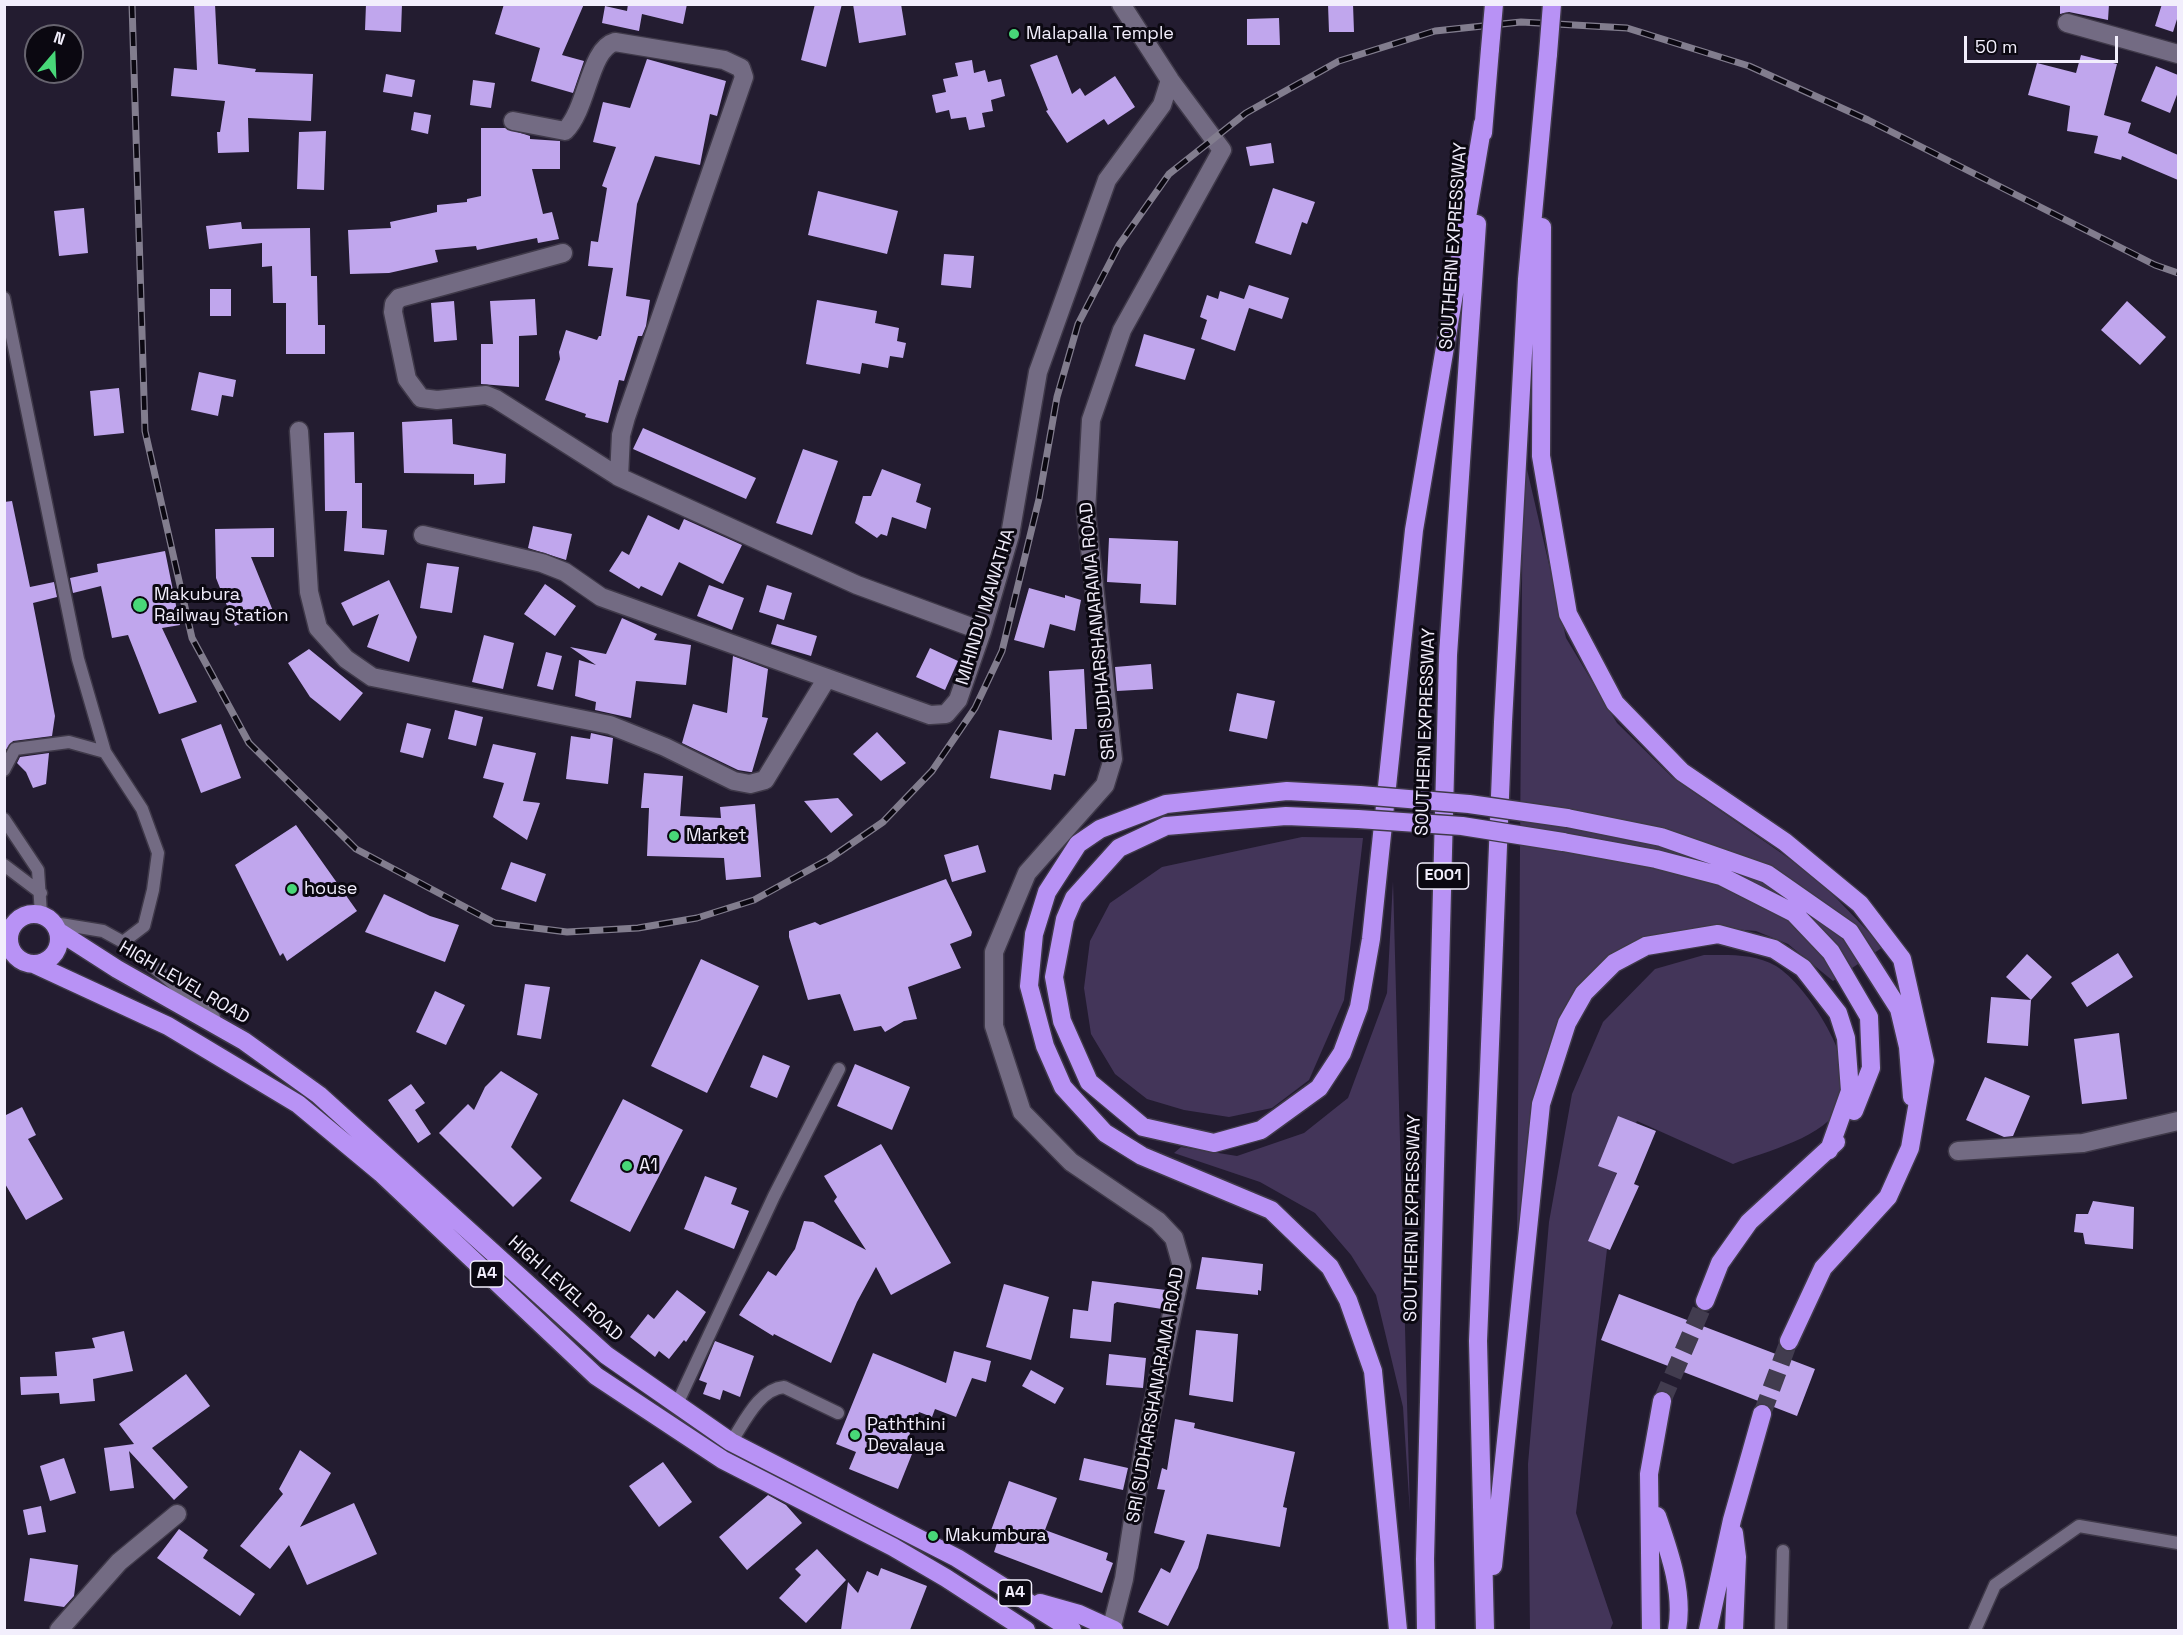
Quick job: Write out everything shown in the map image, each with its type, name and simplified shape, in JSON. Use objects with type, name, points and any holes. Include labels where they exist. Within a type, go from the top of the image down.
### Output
[{"type":"highway","points":[[1494,4],[1483,123],[1414,530],[1371,939],[1359,1007],[1342,1053],[1319,1088],[1261,1130],[1214,1143],[1143,1127],[1089,1082],[1062,1021],[1054,977],[1065,919],[1074,897],[1119,848],[1166,826],[1286,816],[1358,819],[1462,826],[1656,859],[1721,876],[1794,913],[1831,952],[1869,1017],[1871,1068],[1846,1131],[1829,1150],[1749,1222],[1720,1263],[1705,1301]]},
{"type":"highway","points":[[1486,1630],[1478,1341],[1503,722],[1527,279],[1552,4]]},
{"type":"highway","name":"SOUTHERN EXPRESSWAY","points":[[1426,1630],[1425,1559],[1448,655],[1483,123]]},
{"type":"highway","points":[[1540,133],[1543,256],[1540,456],[1568,614],[1615,703],[1682,772],[1785,842],[1860,903],[1902,959],[1925,1060],[1910,1148],[1888,1197],[1823,1268],[1789,1341]]},
{"type":"highway","points":[[1398,1630],[1373,1371],[1348,1300],[1330,1267],[1271,1210],[1142,1156],[1105,1133],[1063,1087],[1045,1046],[1029,986],[1034,934],[1047,892],[1078,844],[1100,829],[1166,804],[1287,791],[1468,804],[1567,818],[1661,837],[1767,873],[1850,932],[1899,1009],[1908,1047],[1914,1128]]},
{"type":"highway","name":"HIGH LEVEL ROAD","points":[[4,907],[46,921],[117,969],[244,1041],[319,1095],[606,1355],[731,1442],[957,1558],[1072,1630]]},
{"type":"highway","points":[[13,921],[46,921],[59,948],[45,963],[34,964],[9,953],[8,931],[13,921]]},
{"type":"highway","points":[[1486,1630],[1541,1104],[1567,1023],[1584,993],[1614,963],[1646,946],[1718,934],[1774,949],[1803,968],[1838,1013],[1846,1038],[1850,1091],[1829,1150]]},
{"type":"highway","name":"A4","points":[[34,964],[168,1026],[298,1104],[381,1173],[596,1376],[723,1460],[893,1547],[1026,1630]]},
{"type":"highway","points":[[1651,1630],[1649,1474],[1662,1401]]},
{"type":"highway","points":[[1708,1630],[1732,1520],[1762,1414]]},
{"type":"highway","points":[[1651,1500],[1672,1559],[1680,1616],[1677,1630]]},
{"type":"highway","points":[[1732,1520],[1737,1557],[1734,1630]]},
{"type":"highway","points":[[1024,1598],[1079,1614],[1112,1630]]},
{"type":"street","name":"SRI SUDHARSHANARAMA ROAD","points":[[1112,1630],[1124,1579],[1144,1446],[1182,1266],[1174,1238],[1158,1221],[1071,1162],[1022,1112],[994,1026],[994,952],[1027,873],[1105,785],[1113,759],[1086,512],[1091,420],[1122,330],[1222,150],[1170,80],[1121,4]]},
{"type":"street","points":[[2067,23],[2178,54]]},
{"type":"street","points":[[513,121],[565,130],[572,124],[586,96],[598,55],[605,46],[615,42],[723,60],[736,64],[743,72],[744,77],[626,417],[621,435],[620,477]]},
{"type":"street","name":"MIHINDU MAWATHA","points":[[423,535],[542,563],[565,572],[601,597],[930,714],[946,714],[958,700],[982,631],[1010,535],[1038,372],[1107,180],[1162,105],[1170,80]]},
{"type":"street","points":[[563,253],[399,298],[394,304],[393,312],[407,379],[416,394],[426,399],[486,395],[496,399],[620,477],[857,585],[982,631]]},
{"type":"street","points":[[299,431],[309,592],[318,628],[346,659],[372,677],[610,725],[665,747],[743,784],[765,780],[827,678]]},
{"type":"street","points":[[1958,1151],[2083,1143],[2178,1121]]},
{"type":"street","points":[[59,1630],[119,1562],[177,1514]]},
{"type":"lane","points":[[4,298],[78,659],[105,752],[142,809],[158,853],[153,890],[144,926],[123,942]]},
{"type":"lane","points":[[4,770],[15,749],[69,742],[105,752]]},
{"type":"lane","points":[[4,819],[38,870],[46,921],[103,931],[123,942],[244,1041]]},
{"type":"lane","points":[[4,865],[41,893]]},
{"type":"lane","points":[[677,1404],[774,1196],[839,1068]]},
{"type":"lane","points":[[731,1442],[761,1399],[774,1388],[784,1387],[838,1413]]},
{"type":"lane","points":[[1975,1630],[1995,1585],[2079,1526],[2178,1543]]},
{"type":"lane","points":[[1780,1630],[1783,1551]]},
{"type":"shaded area","points":[[1523,452],[1566,638],[1617,723],[1672,777],[1817,878],[1883,947],[1833,981],[1788,944],[1756,931],[1709,927],[1654,935],[1616,954],[1539,1081],[1517,1247]]},
{"type":"shaded area","points":[[1302,837],[1363,838],[1344,1000],[1309,1080],[1272,1108],[1229,1117],[1184,1110],[1147,1099],[1115,1074],[1091,1034],[1084,988],[1090,941],[1110,903],[1162,867]]},
{"type":"shaded area","points":[[1393,881],[1410,1513],[1403,1407],[1376,1295],[1351,1255],[1315,1213],[1260,1182],[1174,1153],[1181,1147],[1237,1156],[1304,1133],[1348,1098],[1387,993]]},
{"type":"shaded area","points":[[1704,955],[1741,956],[1768,962],[1776,966],[1802,990],[1815,1008],[1837,1048],[1844,1069],[1846,1087],[1842,1103],[1834,1115],[1809,1134],[1794,1142],[1733,1164],[1637,1121],[1617,1164],[1576,1513],[1613,1623],[1610,1630],[1530,1630],[1528,1464],[1549,1222],[1572,1094],[1603,1022],[1655,969]]},
{"type":"building","points":[[194,4],[215,4],[218,64],[256,69],[255,72],[313,74],[311,121],[248,118],[249,152],[218,153],[217,132],[220,132],[225,101],[171,96],[174,68],[197,70]]},
{"type":"building","points":[[366,4],[402,4],[401,32],[365,30]]},
{"type":"building","points":[[504,4],[584,4],[562,55],[584,61],[573,93],[531,81],[540,48],[495,34]]},
{"type":"building","points":[[628,4],[687,4],[683,24],[642,14],[639,31],[602,23],[605,6],[627,11]]},
{"type":"building","points":[[815,4],[842,4],[826,67],[801,60]]},
{"type":"building","points":[[853,4],[901,4],[906,35],[859,43]]},
{"type":"building","points":[[1328,4],[1353,4],[1354,32],[1329,32]]},
{"type":"building","points":[[2060,4],[2109,4],[2108,20],[2069,12],[2060,14]]},
{"type":"building","points":[[2162,4],[2178,4],[2178,16],[2173,32],[2155,26]]},
{"type":"building","points":[[1279,18],[1280,45],[1247,45],[1247,19]]},
{"type":"building","points":[[1057,55],[1072,94],[1080,88],[1085,96],[1115,76],[1135,107],[1108,125],[1104,119],[1067,143],[1046,111],[1048,110],[1030,65]]},
{"type":"building","points":[[2081,55],[2117,64],[2104,115],[2131,123],[2128,133],[2178,155],[2178,180],[2122,156],[2121,160],[2094,153],[2098,136],[2067,131],[2070,106],[2028,95],[2037,63],[2076,73]]},
{"type":"building","points":[[647,59],[726,81],[717,116],[710,114],[700,165],[655,156],[637,204],[626,296],[650,300],[646,326],[642,336],[638,336],[624,381],[619,380],[608,423],[585,417],[586,414],[545,400],[560,359],[559,352],[566,330],[597,340],[601,336],[613,268],[588,266],[591,241],[598,242],[607,188],[602,186],[616,147],[593,142],[603,102],[630,108]]},
{"type":"building","points":[[972,60],[974,73],[985,70],[988,82],[1001,79],[1005,96],[991,100],[993,111],[982,113],[985,127],[969,130],[966,117],[951,119],[949,110],[936,113],[932,95],[946,92],[943,79],[958,76],[955,63]]},
{"type":"building","points":[[2156,66],[2178,75],[2178,92],[2170,113],[2141,101]]},
{"type":"building","points":[[386,74],[415,80],[412,97],[383,92]]},
{"type":"building","points":[[473,80],[495,83],[491,108],[470,105]]},
{"type":"building","points":[[414,112],[431,115],[428,134],[411,130]]},
{"type":"building","points":[[481,128],[505,128],[530,136],[530,139],[560,141],[560,169],[532,169],[543,214],[552,212],[559,239],[538,243],[537,238],[477,250],[476,246],[435,250],[438,262],[389,273],[350,274],[348,230],[391,228],[390,222],[437,212],[437,205],[467,202],[467,199],[481,196]]},
{"type":"building","points":[[326,131],[324,190],[297,189],[299,132]]},
{"type":"building","points":[[1271,143],[1274,163],[1250,166],[1246,147]]},
{"type":"building","points":[[1273,188],[1315,202],[1307,224],[1302,222],[1291,255],[1255,243]]},
{"type":"building","points":[[818,191],[898,211],[887,254],[808,235]]},
{"type":"building","points":[[84,208],[88,253],[59,256],[54,211]]},
{"type":"building","points":[[241,222],[242,229],[310,228],[311,276],[317,276],[318,325],[325,325],[325,354],[286,354],[286,303],[273,303],[272,266],[262,267],[262,243],[209,249],[206,226]]},
{"type":"building","points":[[944,254],[974,256],[971,288],[941,285]]},
{"type":"building","points":[[1249,285],[1289,298],[1282,319],[1249,308],[1235,351],[1201,339],[1207,320],[1200,317],[1207,295],[1218,299],[1220,291],[1244,299]]},
{"type":"building","points":[[210,289],[231,289],[231,316],[210,316]]},
{"type":"building","points":[[535,299],[537,335],[519,336],[519,387],[481,384],[481,344],[493,344],[490,301]]},
{"type":"building","points":[[817,300],[877,311],[875,323],[899,328],[897,341],[906,343],[903,358],[890,356],[888,368],[862,363],[860,374],[806,364]]},
{"type":"building","points":[[454,301],[457,340],[434,342],[431,303]]},
{"type":"building","points":[[2127,301],[2166,337],[2140,365],[2101,330]]},
{"type":"building","points":[[1144,334],[1195,349],[1185,380],[1135,366]]},
{"type":"building","points":[[199,372],[236,380],[233,397],[222,395],[218,416],[191,410]]},
{"type":"building","points":[[119,388],[124,433],[94,436],[90,391]]},
{"type":"building","points":[[452,419],[453,444],[506,454],[505,483],[474,485],[474,474],[404,473],[402,422]]},
{"type":"building","points":[[643,428],[756,478],[746,499],[633,449]]},
{"type":"building","points":[[354,432],[355,483],[362,483],[362,528],[387,530],[384,555],[344,551],[347,511],[325,511],[324,433]]},
{"type":"building","points":[[803,449],[838,461],[812,535],[776,523]]},
{"type":"building","points":[[882,469],[921,484],[916,502],[931,508],[926,529],[892,517],[887,536],[881,534],[877,538],[855,523],[863,496],[871,496]]},
{"type":"building","points":[[12,501],[30,587],[54,582],[57,597],[33,603],[55,716],[52,736],[13,741],[5,751],[4,502]]},
{"type":"building","points":[[648,515],[679,530],[684,519],[742,545],[723,584],[679,562],[662,596],[641,586],[639,589],[609,571],[622,551],[629,555]]},
{"type":"building","points":[[533,526],[572,534],[566,560],[528,548]]},
{"type":"building","points":[[274,528],[274,557],[251,557],[273,611],[235,626],[216,578],[215,529]]},
{"type":"building","points":[[1109,538],[1178,541],[1176,605],[1140,603],[1141,584],[1107,582]]},
{"type":"building","points":[[165,551],[180,625],[162,628],[197,702],[159,714],[128,635],[112,638],[101,586],[73,593],[70,578],[98,572],[97,564]]},
{"type":"building","points":[[427,563],[459,567],[452,613],[420,608]]},
{"type":"building","points":[[389,580],[417,637],[409,662],[367,647],[379,614],[353,626],[341,603]]},
{"type":"building","points":[[545,584],[576,606],[555,636],[524,614]]},
{"type":"building","points":[[709,585],[744,598],[732,630],[697,616]]},
{"type":"building","points":[[767,585],[792,593],[784,620],[759,612]]},
{"type":"building","points":[[1029,588],[1081,600],[1075,631],[1050,624],[1044,648],[1014,640]]},
{"type":"building","points":[[622,618],[657,634],[654,640],[691,645],[686,685],[636,681],[631,718],[595,710],[596,702],[575,696],[579,660],[596,665],[570,647],[606,654]]},
{"type":"building","points":[[777,624],[817,636],[811,656],[771,644]]},
{"type":"building","points":[[484,635],[514,643],[503,689],[472,682]]},
{"type":"building","points":[[930,648],[958,661],[945,690],[916,677]]},
{"type":"building","points":[[309,649],[363,693],[340,721],[310,697],[288,663]]},
{"type":"building","points":[[546,652],[562,656],[553,690],[537,686]]},
{"type":"building","points":[[733,656],[768,669],[762,717],[768,718],[752,772],[738,770],[682,743],[693,704],[727,713]]},
{"type":"building","points":[[1151,664],[1153,689],[1117,691],[1115,667]]},
{"type":"building","points":[[1084,669],[1087,729],[1075,729],[1065,776],[1054,774],[1051,790],[990,778],[999,730],[1052,740],[1049,671]]},
{"type":"building","points":[[1237,693],[1275,701],[1267,739],[1229,731]]},
{"type":"building","points":[[455,710],[483,717],[476,746],[448,739]]},
{"type":"building","points":[[407,723],[431,729],[423,758],[400,752]]},
{"type":"building","points":[[221,724],[241,778],[201,793],[181,739]]},
{"type":"building","points":[[877,732],[906,763],[881,781],[853,754]]},
{"type":"building","points":[[591,733],[613,738],[608,784],[566,779],[571,736],[590,739]]},
{"type":"building","points":[[493,744],[536,753],[523,801],[540,803],[527,840],[493,817],[504,783],[483,778]]},
{"type":"building","points":[[49,753],[46,784],[33,788],[26,772],[17,763],[20,757]]},
{"type":"building","points":[[644,773],[683,776],[680,816],[721,818],[720,807],[755,804],[761,877],[726,880],[724,858],[647,856],[649,808],[641,808]]},
{"type":"building","points":[[838,798],[853,815],[831,833],[804,801]]},
{"type":"building","name":"house","points":[[296,825],[357,911],[287,961],[283,953],[280,956],[235,865]]},
{"type":"building","points":[[978,845],[986,872],[952,882],[944,855]]},
{"type":"building","points":[[511,862],[546,874],[536,902],[501,889]]},
{"type":"building","points":[[946,879],[972,932],[971,936],[950,944],[961,968],[908,987],[917,1019],[904,1021],[885,1032],[881,1026],[854,1031],[840,994],[808,1000],[789,931],[815,922],[820,925]]},
{"type":"building","points":[[384,894],[430,916],[459,925],[445,962],[365,932]]},
{"type":"building","points":[[2118,953],[2133,977],[2087,1007],[2071,983]]},
{"type":"building","points":[[2027,954],[2052,977],[2031,1000],[2006,977]]},
{"type":"building","points":[[701,959],[759,986],[707,1093],[651,1066]]},
{"type":"building","points":[[525,984],[550,987],[541,1039],[517,1035]]},
{"type":"building","points":[[435,991],[465,1005],[446,1045],[416,1032]]},
{"type":"building","points":[[1991,997],[2031,1000],[2028,1046],[1987,1043]]},
{"type":"building","points":[[2119,1033],[2127,1099],[2082,1104],[2074,1039]]},
{"type":"building","points":[[763,1055],[790,1066],[777,1098],[750,1087]]},
{"type":"building","points":[[855,1064],[910,1087],[892,1130],[837,1106]]},
{"type":"building","points":[[501,1071],[538,1094],[511,1147],[542,1178],[513,1207],[439,1133],[468,1104],[474,1110],[485,1087]]},
{"type":"building","points":[[1985,1077],[2030,1096],[2013,1136],[2004,1137],[1966,1120]]},
{"type":"building","points":[[411,1084],[425,1103],[415,1110],[431,1134],[418,1143],[388,1100]]},
{"type":"building","name":"A1","points":[[623,1099],[683,1130],[630,1232],[570,1201]]},
{"type":"building","points":[[22,1107],[36,1135],[28,1139],[63,1199],[26,1220],[4,1182],[4,1116]]},
{"type":"building","points":[[1618,1116],[1656,1131],[1634,1184],[1639,1186],[1610,1250],[1588,1241],[1617,1173],[1598,1166]]},
{"type":"building","points":[[881,1144],[951,1263],[891,1295],[876,1267],[857,1302],[831,1363],[774,1334],[773,1336],[739,1315],[768,1271],[776,1276],[795,1249],[804,1221],[813,1222],[866,1250],[834,1201],[837,1197],[824,1176]]},
{"type":"building","points":[[705,1176],[737,1188],[731,1204],[749,1211],[734,1249],[684,1229]]},
{"type":"building","points":[[2093,1201],[2134,1207],[2133,1249],[2085,1244],[2083,1233],[2074,1232],[2076,1214],[2088,1214]]},
{"type":"building","points":[[1202,1257],[1263,1264],[1261,1291],[1258,1290],[1258,1295],[1196,1289]]},
{"type":"building","points":[[1092,1281],[1166,1290],[1162,1309],[1117,1302],[1114,1304],[1111,1342],[1070,1338],[1073,1309],[1088,1311]]},
{"type":"building","points":[[1004,1284],[1049,1297],[1031,1360],[986,1347]]},
{"type":"building","points":[[677,1290],[706,1312],[686,1342],[684,1340],[669,1359],[659,1351],[655,1357],[630,1337],[648,1314],[654,1319]]},
{"type":"building","points":[[1619,1294],[1815,1369],[1797,1416],[1601,1340]]},
{"type":"building","points":[[1196,1330],[1238,1334],[1233,1402],[1189,1395]]},
{"type":"building","points":[[124,1331],[133,1371],[93,1379],[95,1401],[60,1404],[59,1393],[21,1395],[20,1377],[57,1376],[55,1352],[95,1348],[92,1338]]},
{"type":"building","points":[[715,1341],[754,1356],[740,1397],[723,1390],[720,1400],[703,1394],[707,1383],[699,1380]]},
{"type":"building","points":[[954,1351],[991,1361],[986,1382],[972,1378],[956,1417],[935,1409],[932,1417],[919,1412],[905,1445],[914,1449],[898,1489],[849,1469],[856,1452],[836,1444],[873,1353],[946,1383]]},
{"type":"building","points":[[1109,1354],[1146,1358],[1143,1388],[1106,1385]]},
{"type":"building","points":[[1031,1370],[1064,1388],[1055,1404],[1022,1386]]},
{"type":"building","points":[[186,1374],[210,1406],[152,1448],[188,1487],[174,1500],[129,1451],[134,1488],[110,1491],[104,1448],[134,1444],[119,1424]]},
{"type":"building","points":[[1175,1419],[1195,1423],[1194,1428],[1295,1452],[1283,1507],[1287,1508],[1280,1547],[1207,1534],[1198,1568],[1168,1626],[1138,1612],[1161,1568],[1170,1573],[1185,1541],[1154,1533],[1165,1490],[1157,1489],[1162,1468],[1167,1470]]},
{"type":"building","points":[[300,1450],[331,1473],[300,1527],[354,1503],[377,1554],[307,1585],[289,1545],[270,1569],[240,1546],[283,1494],[279,1489]]},
{"type":"building","points":[[64,1458],[76,1493],[50,1501],[40,1466]]},
{"type":"building","points":[[1084,1458],[1128,1468],[1123,1490],[1079,1480]]},
{"type":"building","points":[[663,1462],[692,1502],[659,1527],[629,1486]]},
{"type":"building","points":[[1009,1481],[1057,1498],[1045,1530],[1108,1553],[1106,1560],[1113,1563],[1102,1593],[994,1552],[998,1540],[989,1536]]},
{"type":"building","points":[[768,1495],[786,1505],[802,1523],[747,1570],[719,1537]]},
{"type":"building","points":[[41,1506],[46,1532],[28,1535],[23,1510]]},
{"type":"building","points":[[179,1529],[208,1550],[203,1558],[255,1594],[240,1616],[157,1558]]},
{"type":"building","points":[[817,1549],[846,1580],[806,1623],[779,1598],[801,1575],[795,1569]]},
{"type":"building","points":[[30,1558],[78,1565],[74,1596],[64,1607],[24,1601]]},
{"type":"building","points":[[881,1568],[927,1586],[910,1630],[841,1630],[848,1582],[858,1593],[867,1571],[878,1576]]},
{"type":"tunnel","points":[[1662,1401],[1705,1301]]},
{"type":"tunnel","points":[[1762,1414],[1789,1341]]},
{"type":"railway","points":[[132,4],[145,431],[192,638],[249,743],[356,849],[495,923],[567,932],[638,928],[697,918],[754,900],[829,859],[883,822],[932,771],[975,708],[1002,651],[1039,499],[1057,397],[1078,324],[1119,245],[1169,174],[1246,113],[1339,61],[1435,31],[1521,22],[1627,28],[1749,66],[1868,120],[2155,265],[2178,273]]},
{"type":"place","name":"Malapalla Temple","points":[[1014,34]]},
{"type":"place","name":"Makubura Railway Station","points":[[140,605]]},
{"type":"place","name":"Market","points":[[674,836]]},
{"type":"place","name":"house","points":[[292,889]]},
{"type":"place","name":"A1","points":[[627,1166]]},
{"type":"place","name":"Paththini Devalaya","points":[[855,1435]]},
{"type":"place","name":"Makumbura","points":[[933,1536]]}]
